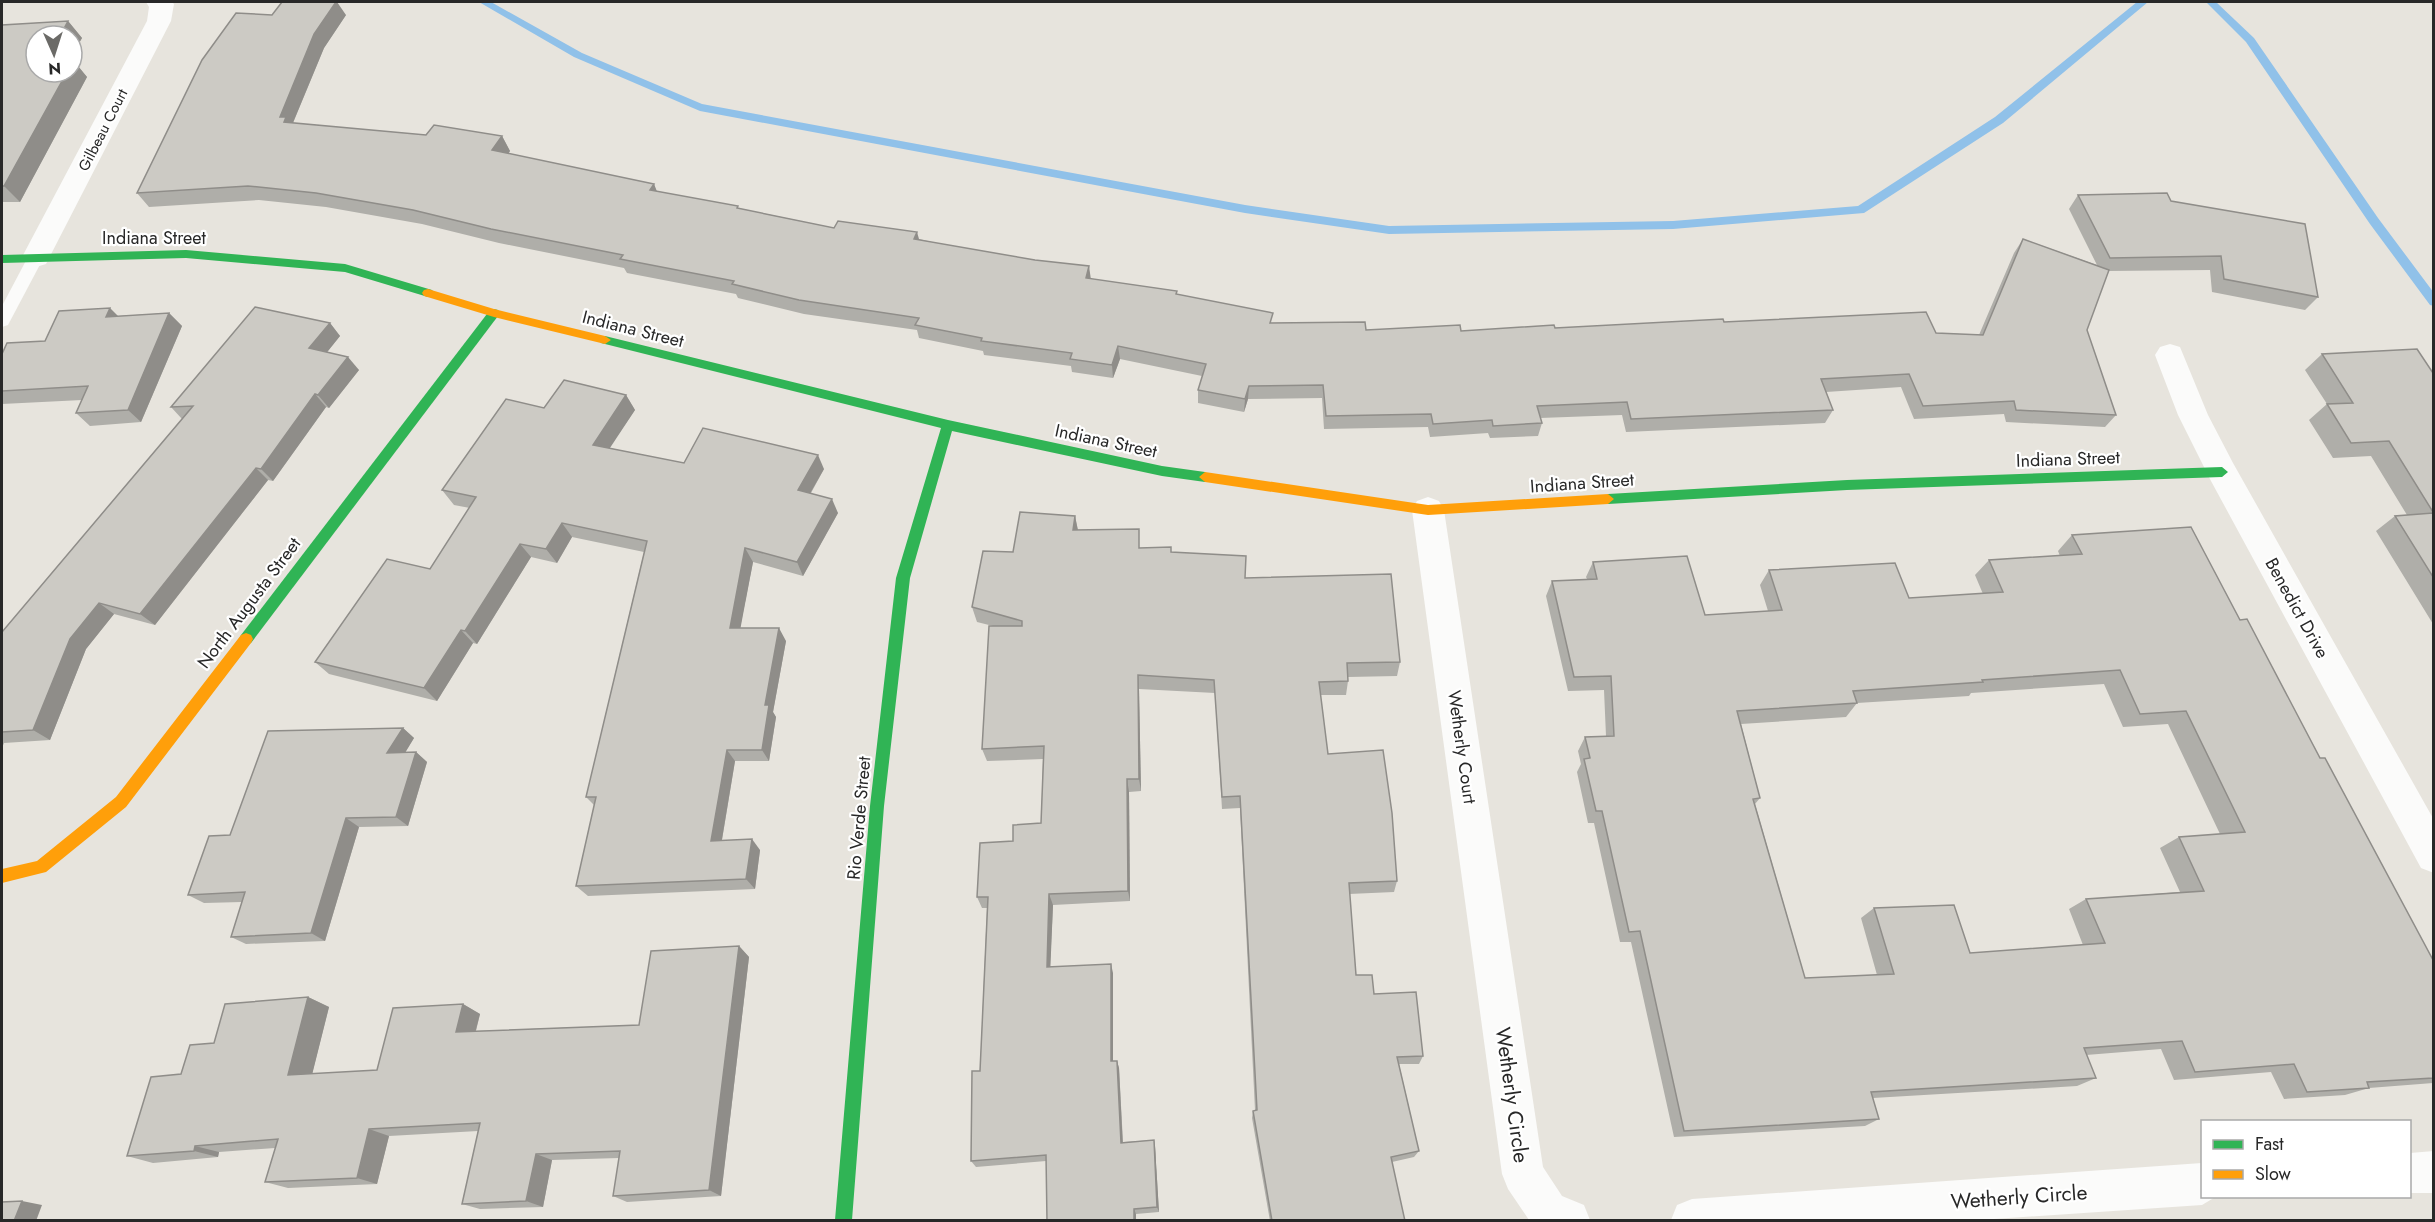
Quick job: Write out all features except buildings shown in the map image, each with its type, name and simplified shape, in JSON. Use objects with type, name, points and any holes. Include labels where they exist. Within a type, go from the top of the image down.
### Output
[{"type":"street","name":"Gilbeau Court","points":[[36,257],[159,21],[162,4],[158,2]]},
{"type":"street","name":"Indiana Street","points":[[2,259],[186,254],[345,268],[494,313],[948,425],[1162,471],[1428,510],[1847,484],[2222,472]]},
{"type":"street","name":"North Augusta Street","points":[[2,876],[41,867],[121,802],[494,313]]},
{"type":"street","name":"Benedict Drive","points":[[2170,355],[2193,415],[2222,472],[2433,856]]},
{"type":"street","name":"Rio Verde Street","points":[[844,1221],[877,806],[903,578],[948,425]]},
{"type":"street","name":"Wetherly Court","points":[[1428,510],[1496,983]]},
{"type":"street","name":"Wetherly Circle","points":[[1496,983],[1523,1174],[1547,1211],[1569,1221]]},
{"type":"street","points":[[2411,1173],[2433,1172]]},
{"type":"street","name":"Wetherly Circle","points":[[1692,1221],[2201,1184]]},
{"type":"lane","points":[[2,321],[36,257]]},
{"type":"waterway","points":[[484,2],[578,55],[700,107],[1245,209],[1389,230],[1673,225],[1860,210],[1999,120],[2143,2]]},
{"type":"waterway","points":[[2211,2],[2250,40],[2374,221],[2434,302]]},
{"type":"traffic: fast","points":[[2,259],[186,254],[345,268],[428,293]]},
{"type":"traffic: fast","points":[[246,639],[494,313]]},
{"type":"traffic: fast","points":[[605,340],[948,425],[1162,471],[1205,477]]},
{"type":"traffic: fast","points":[[844,1220],[877,806],[903,578],[948,425]]},
{"type":"traffic: fast","points":[[1608,499],[1847,485],[2222,472]]},
{"type":"traffic: slow","points":[[428,293],[494,313],[605,340]]},
{"type":"traffic: slow","points":[[1205,477],[1428,510],[1608,499]]},
{"type":"traffic: slow","points":[[2,876],[41,867],[121,802],[246,639]]}]
